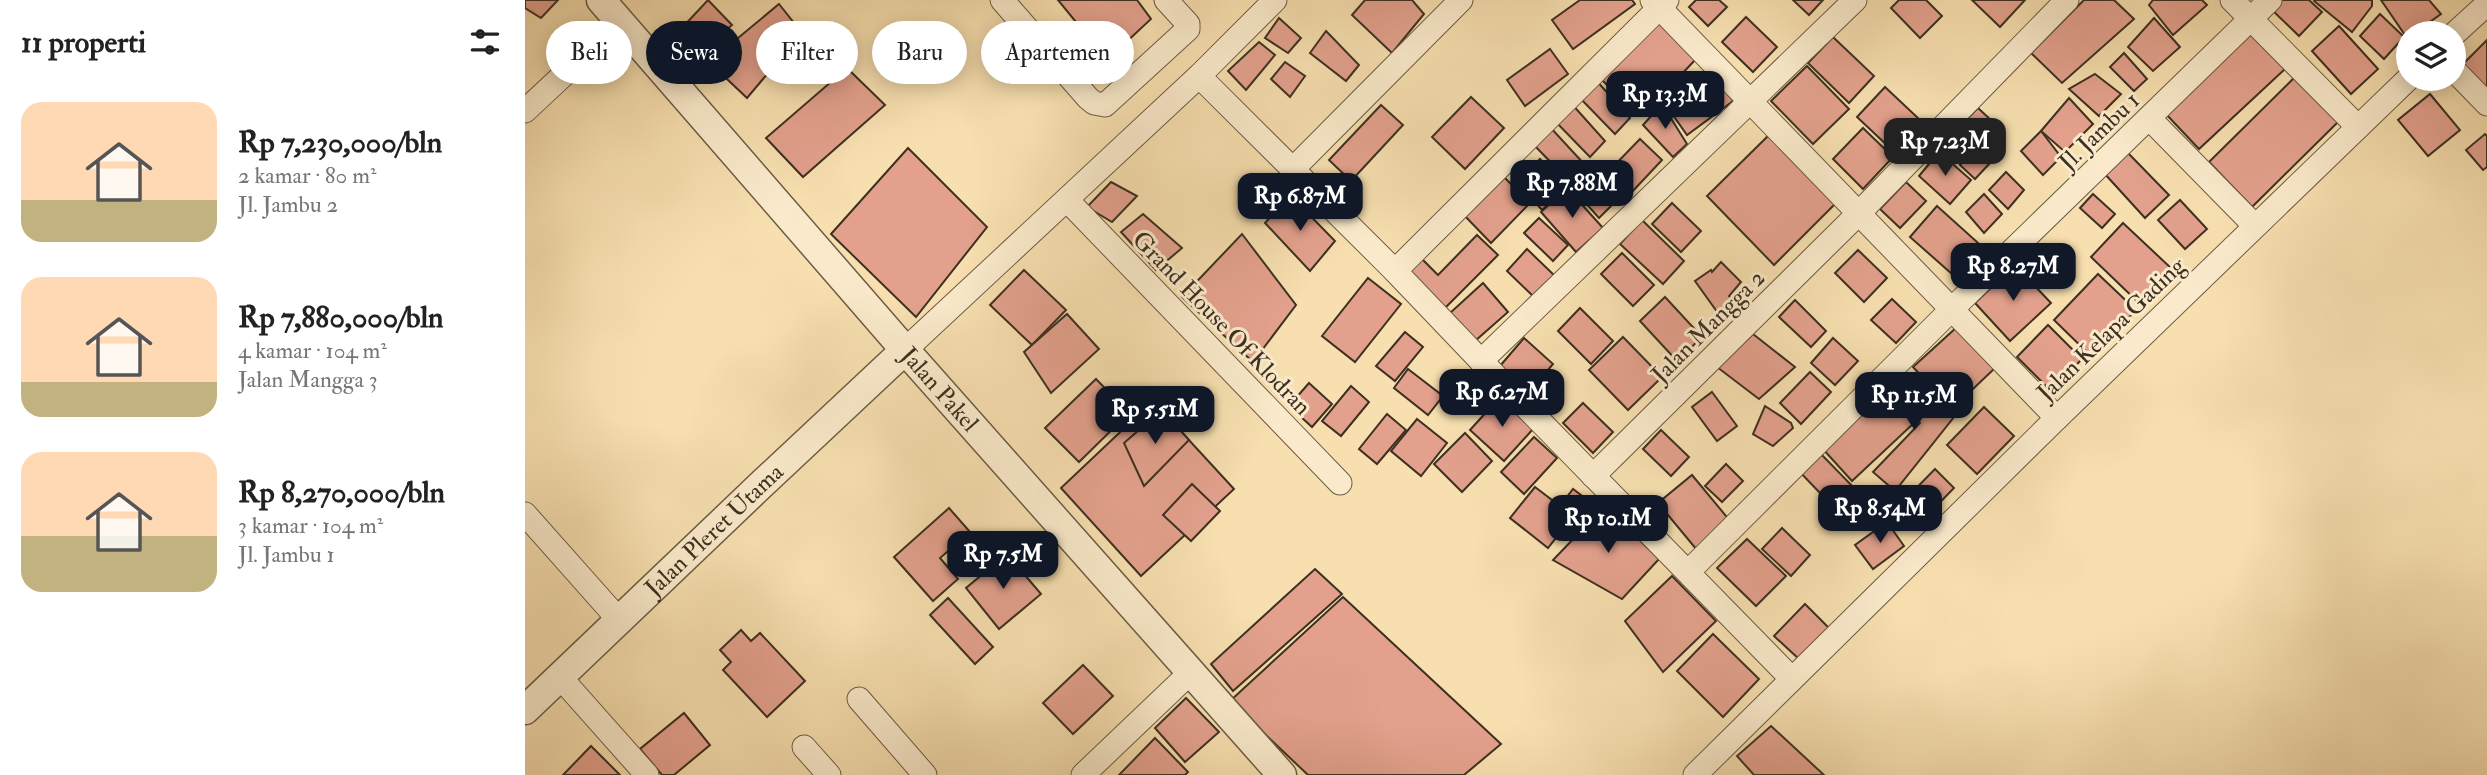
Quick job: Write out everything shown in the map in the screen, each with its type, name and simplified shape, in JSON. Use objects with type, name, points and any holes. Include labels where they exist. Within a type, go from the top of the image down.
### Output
[{"type":"street","name":"Jalan Pakel","points":[[601,0],[619,21]]},
{"type":"street","points":[[1002,0],[1088,98],[1094,103],[1105,105],[1188,29],[1188,24],[1166,0]]},
{"type":"street","points":[[905,350],[1199,76],[1275,0]]},
{"type":"street","points":[[1293,170],[1461,0]]},
{"type":"street","points":[[1481,361],[1855,0]]},
{"type":"street","name":"Jalan Mangga 2","points":[[1593,476],[1859,213],[2067,0]]},
{"type":"street","points":[[2232,0],[2358,127]]},
{"type":"street","name":"Jl. Jambu 1","points":[[1688,572],[1952,309],[2270,0]]},
{"type":"street","points":[[1395,271],[1660,2],[1750,100],[2057,418]]},
{"type":"street","points":[[2466,23],[2487,4]]},
{"type":"street","name":"Jalan Pakel","points":[[632,36],[905,350],[1282,775]]},
{"type":"street","points":[[1199,76],[1395,271],[1791,678]]},
{"type":"street","points":[[2466,82],[2487,104]]},
{"type":"street","points":[[525,111],[554,84]]},
{"type":"street","name":"Jalan Kelapa Gading","points":[[1695,775],[2057,418],[2396,91]]},
{"type":"street","points":[[2150,119],[2255,226]]},
{"type":"street","name":"Grand House Of Klodran","points":[[1067,200],[1340,483]]},
{"type":"street","name":"Jalan Pleret Utama","points":[[525,710],[905,350]]},
{"type":"street","points":[[525,514],[619,621]]},
{"type":"street","points":[[1083,775],[1192,671]]},
{"type":"street","points":[[560,677],[647,775]]},
{"type":"street","points":[[859,699],[925,775]]},
{"type":"street","points":[[804,747],[829,775]]},
{"type":"building","points":[[525,0],[558,0],[541,18],[525,8]]},
{"type":"building","points":[[708,0],[728,21],[688,21]]},
{"type":"building","points":[[1058,0],[1137,0],[1151,19],[1134,35],[1134,21],[1075,21]]},
{"type":"building","points":[[1365,0],[1412,0],[1424,14],[1392,53],[1352,15]]},
{"type":"building","points":[[1580,0],[1632,0],[1635,4],[1573,49],[1552,20]]},
{"type":"building","points":[[1696,0],[1719,0],[1727,7],[1708,26],[1689,7]]},
{"type":"building","points":[[1793,0],[1823,0],[1809,15]]},
{"type":"building","points":[[1899,0],[1926,0],[1942,16],[1920,38],[1891,8]]},
{"type":"building","points":[[1972,0],[2025,0],[2000,27]]},
{"type":"building","points":[[2084,0],[2114,0],[2134,19],[2062,83],[2031,53]]},
{"type":"building","points":[[2153,0],[2202,0],[2207,5],[2173,35],[2149,5]]},
{"type":"building","points":[[2279,0],[2309,0],[2322,12],[2299,36],[2271,9]]},
{"type":"building","points":[[2315,0],[2372,0],[2372,6],[2352,32]]},
{"type":"building","points":[[2381,0],[2429,0],[2441,14],[2431,21],[2396,22]]},
{"type":"building","points":[[779,4],[792,21],[758,21]]},
{"type":"building","points":[[2380,14],[2396,29],[2396,46],[2384,59],[2360,36]]},
{"type":"building","points":[[1746,17],[1777,47],[1753,72],[1722,42]]},
{"type":"building","points":[[1279,18],[1301,38],[1288,53],[1265,38]]},
{"type":"building","points":[[2154,18],[2180,47],[2153,71],[2128,47]]},
{"type":"building","points":[[1657,20],[1697,58],[1659,98],[1648,91],[1631,109],[1600,78]]},
{"type":"building","points":[[756,23],[756,84],[759,84],[747,98],[732,84],[742,84],[742,35]]},
{"type":"building","points":[[2339,26],[2378,69],[2351,94],[2312,51]]},
{"type":"building","points":[[1326,31],[1359,65],[1346,81],[1310,53]]},
{"type":"building","points":[[2251,33],[2285,69],[2199,149],[2165,113]]},
{"type":"building","points":[[1833,37],[1874,76],[1849,103],[1808,63]]},
{"type":"building","points":[[2487,40],[2487,95],[2466,73],[2466,61]]},
{"type":"building","points":[[1259,42],[1275,55],[1246,90],[1228,71]]},
{"type":"building","points":[[1550,49],[1568,74],[1525,106],[1507,80]]},
{"type":"building","points":[[2124,53],[2147,79],[2134,91],[2110,67]]},
{"type":"building","points":[[1285,62],[1305,76],[1290,97],[1271,79]]},
{"type":"building","points":[[1807,66],[1849,109],[1813,144],[1771,101]]},
{"type":"building","points":[[2095,74],[2121,94],[2099,116],[2069,89]]},
{"type":"building","points":[[1714,75],[1733,101],[1687,135],[1668,108]]},
{"type":"building","points":[[2295,77],[2339,121],[2252,207],[2209,162]]},
{"type":"building","points":[[858,79],[885,105],[803,177],[766,138],[828,84],[858,84]]},
{"type":"building","points":[[1595,79],[1630,118],[1615,134],[1577,95]]},
{"type":"building","points":[[1885,87],[1919,119],[1891,149],[1857,117]]},
{"type":"building","points":[[2430,94],[2460,130],[2428,156],[2398,120]]},
{"type":"building","points":[[1471,97],[1504,128],[1465,169],[1432,137]]},
{"type":"building","points":[[2069,98],[2093,124],[2065,152],[2041,131]]},
{"type":"building","points":[[1570,102],[1605,141],[1590,157],[1552,118]]},
{"type":"building","points":[[1662,104],[1687,144],[1673,157],[1643,125]]},
{"type":"building","points":[[1381,105],[1403,125],[1351,181],[1329,160]]},
{"type":"building","points":[[1978,108],[1992,121],[1957,157],[1943,143]]},
{"type":"building","points":[[1550,127],[1586,166],[1570,182],[1532,143]]},
{"type":"building","points":[[1863,128],[1893,157],[1863,189],[1833,159]]},
{"type":"building","points":[[2041,131],[2061,157],[2043,175],[2021,151]]},
{"type":"building","points":[[2485,134],[2487,167],[2483,170],[2466,150]]},
{"type":"building","points":[[1769,135],[1836,203],[1774,265],[1707,196]]},
{"type":"building","points":[[1640,139],[1662,160],[1630,194],[1607,173]]},
{"type":"building","points":[[908,148],[987,227],[916,317],[831,234]]},
{"type":"building","points":[[1975,148],[1991,162],[1975,179],[1960,165]]},
{"type":"building","points":[[1939,152],[1971,180],[1950,204],[1919,176]]},
{"type":"building","points":[[2128,153],[2169,195],[2145,218],[2104,173]]},
{"type":"building","points":[[1540,159],[1567,188],[1542,210],[1517,181]]},
{"type":"building","points":[[1589,172],[1620,197],[1599,218],[1574,190]]},
{"type":"building","points":[[2006,172],[2024,190],[2008,209],[1989,190]]},
{"type":"building","points":[[1500,173],[1530,203],[1491,243],[1461,212]]},
{"type":"building","points":[[1111,182],[1137,196],[1112,222],[1087,207]]},
{"type":"building","points":[[1906,182],[1926,201],[1900,228],[1880,209]]},
{"type":"building","points":[[1567,188],[1603,228],[1576,252],[1541,212]]},
{"type":"building","points":[[1984,194],[2002,214],[1984,233],[1966,212]]},
{"type":"building","points":[[2093,194],[2115,214],[2102,228],[2080,208]]},
{"type":"building","points":[[1290,195],[1335,241],[1310,271],[1265,223]]},
{"type":"building","points":[[2180,200],[2207,229],[2185,249],[2158,220]]},
{"type":"building","points":[[1672,203],[1701,231],[1681,252],[1652,224]]},
{"type":"building","points":[[1937,206],[1987,251],[1960,281],[1910,237]]},
{"type":"building","points":[[1143,214],[1182,248],[1156,270],[1121,232]]},
{"type":"building","points":[[1539,218],[1568,245],[1553,261],[1524,233]]},
{"type":"building","points":[[1642,220],[1684,261],[1663,284],[1620,244]]},
{"type":"building","points":[[2123,223],[2172,269],[2139,303],[2091,257]]},
{"type":"building","points":[[1242,234],[1296,305],[1253,362],[1182,297]]},
{"type":"building","points":[[1477,235],[1498,255],[1445,308],[1407,270],[1420,257],[1438,275]]},
{"type":"building","points":[[1527,249],[1557,278],[1536,299],[1507,271]]},
{"type":"building","points":[[1858,250],[1887,278],[1864,302],[1835,273]]},
{"type":"building","points":[[1622,253],[1654,285],[1633,306],[1601,274]]},
{"type":"building","points":[[1721,262],[1741,282],[1729,296],[1738,309],[1723,320],[1695,281],[1711,270],[1712,272]]},
{"type":"building","points":[[2015,265],[2051,303],[2010,341],[1975,303]]},
{"type":"building","points":[[1024,270],[1066,310],[1032,345],[990,305]]},
{"type":"building","points":[[2098,274],[2136,310],[2092,357],[2054,320]]},
{"type":"building","points":[[1368,278],[1401,304],[1355,362],[1322,336]]},
{"type":"building","points":[[1483,283],[1508,312],[1475,341],[1450,313]]},
{"type":"building","points":[[1665,297],[1702,337],[1677,361],[1640,321]]},
{"type":"building","points":[[1892,299],[1916,322],[1896,343],[1871,320]]},
{"type":"building","points":[[1795,300],[1826,331],[1811,347],[1779,317]]},
{"type":"building","points":[[1580,308],[1613,341],[1591,364],[1558,331]]},
{"type":"building","points":[[1067,314],[1099,349],[1051,393],[1024,352]]},
{"type":"building","points":[[2048,325],[2082,359],[2051,391],[2017,357]]},
{"type":"building","points":[[1957,327],[1995,368],[1952,409],[1913,367]]},
{"type":"building","points":[[1405,332],[1423,347],[1395,381],[1376,366]]},
{"type":"building","points":[[1753,334],[1795,367],[1759,399],[1717,367]]},
{"type":"building","points":[[1623,337],[1662,377],[1628,410],[1589,370]]},
{"type":"building","points":[[1524,338],[1553,364],[1529,392],[1500,366]]},
{"type":"building","points":[[1833,338],[1858,361],[1835,385],[1811,363]]},
{"type":"building","points":[[1408,369],[1443,396],[1428,415],[1394,388]]},
{"type":"building","points":[[1810,372],[1831,392],[1801,424],[1780,403]]},
{"type":"building","points":[[1912,374],[1954,417],[1895,491],[1873,472],[1920,423],[1893,394]]},
{"type":"building","points":[[1096,379],[1129,413],[1079,462],[1045,428]]},
{"type":"building","points":[[1309,383],[1332,404],[1312,427],[1289,406]]},
{"type":"building","points":[[1351,386],[1369,402],[1341,436],[1322,421]]},
{"type":"building","points":[[1883,391],[1914,423],[1852,481],[1822,448]]},
{"type":"building","points":[[1712,392],[1737,426],[1717,441],[1692,407]]},
{"type":"building","points":[[1500,397],[1534,428],[1504,461],[1470,430]]},
{"type":"building","points":[[1153,401],[1234,489],[1141,576],[1061,488]]},
{"type":"building","points":[[1583,403],[1613,432],[1593,453],[1563,423]]},
{"type":"building","points":[[1765,406],[1791,423],[1793,428],[1773,446],[1753,434]]},
{"type":"building","points":[[1984,407],[2014,436],[1977,474],[1947,445]]},
{"type":"building","points":[[1162,410],[1189,440],[1144,486],[1124,443]]},
{"type":"building","points":[[1387,414],[1406,430],[1377,464],[1359,449]]},
{"type":"building","points":[[1417,419],[1447,443],[1421,476],[1391,451]]},
{"type":"building","points":[[1661,430],[1689,457],[1671,476],[1643,449]]},
{"type":"building","points":[[1465,433],[1492,461],[1462,492],[1434,464]]},
{"type":"building","points":[[1534,437],[1557,458],[1524,494],[1501,472]]},
{"type":"building","points":[[1819,452],[1861,495],[1844,518],[1797,469]]},
{"type":"building","points":[[1726,464],[1743,481],[1722,502],[1705,486]]},
{"type":"building","points":[[1935,469],[1954,488],[1914,529],[1895,510]]},
{"type":"building","points":[[1692,475],[1731,522],[1697,550],[1658,503]]},
{"type":"building","points":[[1192,484],[1220,511],[1191,541],[1163,515]]},
{"type":"building","points":[[1535,487],[1560,506],[1573,489],[1586,499],[1548,548],[1510,518]]},
{"type":"building","points":[[1605,506],[1659,559],[1622,599],[1553,560]]},
{"type":"building","points":[[949,508],[970,532],[940,558],[958,579],[933,601],[894,557]]},
{"type":"building","points":[[1887,522],[1904,546],[1873,569],[1855,545]]},
{"type":"building","points":[[1782,528],[1810,555],[1791,576],[1762,549]]},
{"type":"building","points":[[1747,539],[1786,576],[1756,606],[1717,568]]},
{"type":"building","points":[[1007,554],[1041,594],[999,629],[966,588]]},
{"type":"building","points":[[1315,569],[1342,594],[1233,691],[1211,664]]},
{"type":"building","points":[[1672,576],[1716,621],[1663,672],[1625,621]]},
{"type":"building","points":[[1343,597],[1501,744],[1464,775],[1308,775],[1230,701]]},
{"type":"building","points":[[948,598],[993,647],[975,664],[930,615]]},
{"type":"building","points":[[1805,604],[1829,628],[1799,659],[1774,636]]},
{"type":"building","points":[[741,630],[751,641],[760,633],[805,681],[767,717],[723,670],[731,662],[720,650]]},
{"type":"building","points":[[1713,634],[1759,679],[1723,717],[1677,671]]},
{"type":"building","points":[[1083,665],[1113,696],[1073,734],[1043,703]]},
{"type":"building","points":[[1186,698],[1219,732],[1185,762],[1155,728]]},
{"type":"building","points":[[684,713],[710,745],[674,775],[662,775],[640,749]]},
{"type":"building","points":[[1771,726],[1824,775],[1754,775],[1737,756]]},
{"type":"building","points":[[1155,738],[1188,772],[1185,775],[1119,775]]},
{"type":"building","points":[[591,746],[620,775],[563,775]]}]
